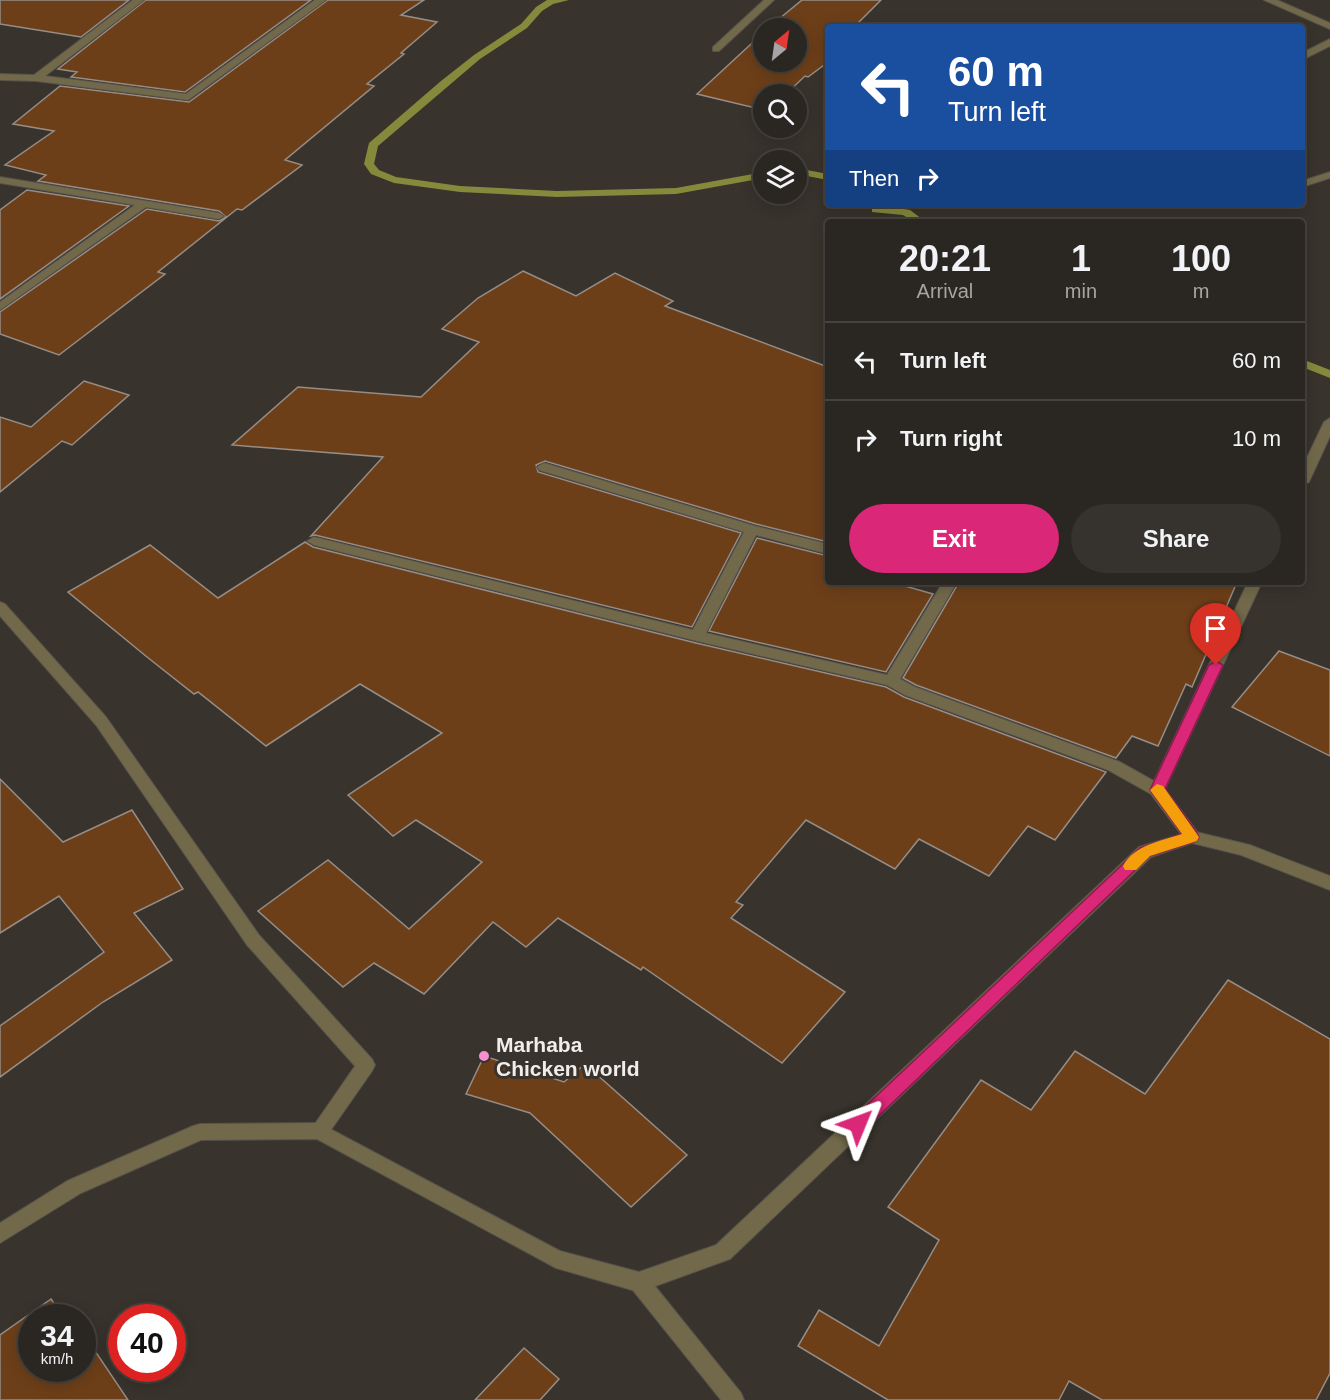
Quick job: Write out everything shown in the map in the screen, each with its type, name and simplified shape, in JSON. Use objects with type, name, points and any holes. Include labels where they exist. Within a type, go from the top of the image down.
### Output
[{"type":"street","points":[[36,78],[139,0]]},
{"type":"street","points":[[0,77],[36,78],[188,97],[321,0]]},
{"type":"street","points":[[717,49],[769,0]]},
{"type":"street","points":[[1269,0],[1330,26]]},
{"type":"street","points":[[1305,55],[1330,42]]},
{"type":"street","points":[[1305,183],[1330,175]]},
{"type":"street","points":[[0,180],[219,216]]},
{"type":"street","points":[[0,307],[144,204]]},
{"type":"street","points":[[1305,476],[1330,423]]},
{"type":"street","points":[[544,467],[752,530],[825,548]]},
{"type":"street","points":[[697,636],[752,530]]},
{"type":"street","points":[[314,541],[697,636],[891,681],[910,691],[1114,766],[1157,790],[1192,837]]},
{"type":"street","points":[[891,681],[948,585]]},
{"type":"street","points":[[1157,790],[1254,585]]},
{"type":"street","points":[[0,607],[7,625],[100,721],[253,940],[366,1065],[319,1131]]},
{"type":"street","points":[[0,1234],[74,1187],[200,1132],[319,1131],[556,1259],[639,1282],[723,1252],[1145,852],[1192,837],[1244,849],[1330,883]]},
{"type":"street","points":[[639,1282],[734,1400]]},
{"type":"building","points":[[0,0],[129,0],[81,37],[0,24]]},
{"type":"building","points":[[146,0],[311,0],[185,92],[71,77],[77,72],[58,69]]},
{"type":"building","points":[[328,0],[424,0],[401,15],[437,22],[401,53],[404,54],[367,84],[374,86],[285,160],[302,165],[242,210],[237,209],[158,272],[165,274],[59,355],[0,334],[0,312],[147,209],[219,221],[226,217],[219,211],[38,181],[46,175],[5,165],[54,131],[13,124],[60,86],[189,102]]},
{"type":"building","points":[[802,0],[881,0],[857,24],[825,24],[825,64],[808,77],[805,76],[797,84],[753,84],[753,107],[697,94],[753,42],[753,72],[807,72],[807,18],[780,18]]},
{"type":"building","points":[[27,190],[129,206],[0,299],[0,210]]},
{"type":"building","points":[[523,271],[576,296],[615,273],[673,301],[665,306],[825,366],[825,541],[756,524],[545,461],[536,465],[538,472],[741,533],[692,627],[315,535],[311,536],[383,457],[232,445],[298,387],[421,397],[479,342],[442,329],[478,298]]},
{"type":"building","points":[[84,381],[129,395],[72,445],[62,441],[0,492],[0,417],[31,427]]},
{"type":"building","points":[[757,538],[825,555],[825,585],[902,585],[933,594],[886,672],[709,631]]},
{"type":"building","points":[[305,542],[313,547],[696,643],[886,687],[904,697],[1106,772],[1055,840],[1028,826],[989,876],[919,839],[895,869],[806,820],[736,902],[743,905],[731,918],[845,992],[782,1063],[643,967],[641,970],[558,918],[526,947],[493,922],[424,994],[374,963],[343,987],[258,911],[328,860],[409,929],[482,862],[416,820],[393,836],[348,795],[442,733],[360,684],[266,746],[198,692],[194,694],[68,592],[150,545],[218,598]]},
{"type":"building","points":[[957,585],[1236,585],[1192,687],[1186,684],[1158,746],[1132,736],[1116,758],[916,685],[903,678]]},
{"type":"building","points":[[1279,651],[1330,670],[1330,756],[1232,707]]},
{"type":"building","points":[[0,779],[63,842],[132,810],[183,889],[134,913],[172,960],[103,1002],[0,1077],[0,1026],[104,952],[59,896],[0,933]]},
{"type":"building","points":[[1228,980],[1330,1039],[1330,1373],[1316,1400],[1102,1400],[1069,1381],[1059,1400],[888,1400],[798,1346],[819,1310],[879,1346],[939,1240],[888,1207],[981,1080],[1031,1110],[1075,1051],[1145,1094]]},
{"type":"building","points":[[484,1056],[564,1082],[585,1064],[687,1155],[631,1207],[530,1113],[466,1094]]},
{"type":"building","points":[[51,1299],[54,1304],[44,1304]]},
{"type":"building","points":[[18,1322],[18,1382],[96,1382],[96,1352],[108,1370],[108,1382],[116,1382],[128,1400],[0,1400],[0,1335]]},
{"type":"building","points":[[524,1348],[559,1379],[540,1400],[475,1400]]},
{"type":"waterway","points":[[564,0],[550,2],[539,9],[524,26],[477,57],[444,83],[373,145],[369,164],[375,172],[394,180],[460,189],[557,194],[676,191],[753,177]]},
{"type":"waterway","points":[[807,173],[825,176]]},
{"type":"waterway","points":[[876,207],[876,210],[906,212],[916,219]]},
{"type":"waterway","points":[[1305,364],[1330,374]]},
{"type":"slow traffic","points":[[1130,866],[1145,852],[1192,837],[1157,790]]},
{"type":"place","name":"Marhaba Chicken world","points":[[484,1056]]},
{"type":"route","points":[[858,1124],[1145,852],[1192,837],[1157,790],[1216,665]]}]
